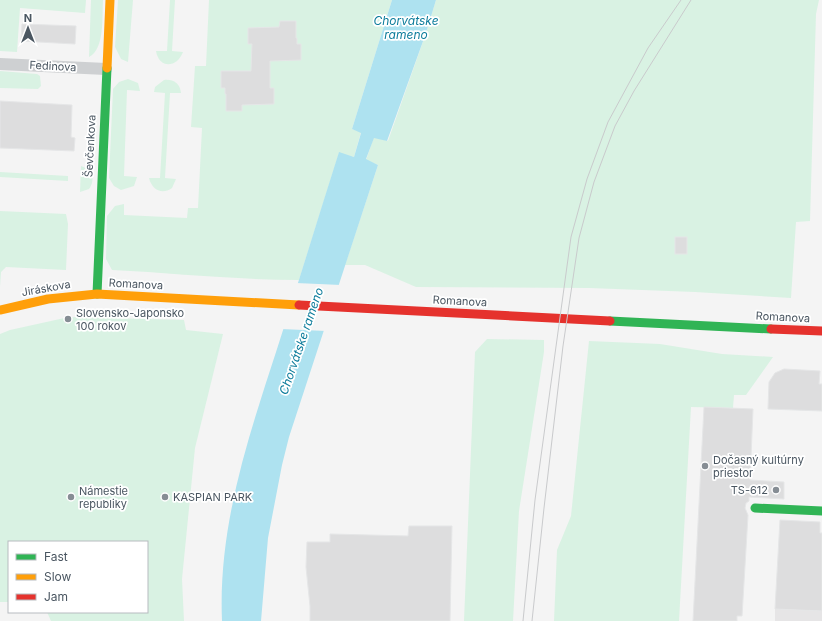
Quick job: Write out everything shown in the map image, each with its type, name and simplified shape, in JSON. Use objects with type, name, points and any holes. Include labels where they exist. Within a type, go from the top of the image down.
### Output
[{"type":"street","name":"Ševčenkova","points":[[97,294],[110,0]]},
{"type":"street","name":"Fedinova","points":[[0,64],[106,69]]},
{"type":"street","name":"Romanova","points":[[97,294],[822,331]]},
{"type":"street","name":"Jiráskova","points":[[0,310],[39,300],[72,295],[97,294]]},
{"type":"street","points":[[756,508],[822,511]]},
{"type":"shaded area","points":[[775,609],[822,611],[822,621],[775,621]]},
{"type":"green space","points":[[0,0],[86,0],[85,13],[20,8],[17,52],[0,51]]},
{"type":"green space","points":[[91,0],[103,0],[102,32],[98,47],[89,57]]},
{"type":"green space","points":[[118,0],[133,0],[128,62],[121,59],[115,47]]},
{"type":"green space","points":[[170,0],[175,0],[172,51],[183,52],[177,61],[168,64],[161,61],[156,51],[167,51]]},
{"type":"green space","points":[[209,0],[392,0],[352,129],[361,132],[354,157],[339,153],[299,280],[228,278],[112,270],[106,259],[107,216],[115,206],[124,204],[124,215],[187,218],[188,208],[198,208],[202,128],[191,127],[195,66],[206,66]]},
{"type":"green space","points":[[436,0],[819,0],[816,14],[810,221],[796,222],[791,298],[695,292],[589,288],[416,287],[365,265],[345,265],[378,165],[366,160],[374,137],[388,141]]},
{"type":"green space","points":[[0,71],[37,74],[40,76],[41,86],[38,89],[0,88]]},
{"type":"green space","points":[[128,79],[138,83],[140,91],[127,90],[124,176],[137,177],[134,186],[121,190],[114,186],[109,178],[113,89],[119,82]]},
{"type":"green space","points":[[164,80],[176,82],[181,93],[170,93],[165,178],[176,179],[172,188],[161,191],[152,186],[149,178],[160,178],[165,93],[154,92],[155,87]]},
{"type":"green space","points":[[81,166],[90,172],[92,175],[92,182],[89,189],[80,192]]},
{"type":"green space","points":[[0,172],[68,176],[68,181],[0,177]]},
{"type":"green space","points":[[0,211],[66,214],[68,224],[66,270],[6,267],[1,272],[0,287]]},
{"type":"green space","name":"Námestie republiky","points":[[69,317],[184,320],[186,330],[223,334],[195,448],[182,579],[184,621],[51,621],[47,613],[148,613],[148,541],[8,541],[8,602],[0,602],[0,334],[10,330]]},
{"type":"green space","points":[[487,339],[544,340],[544,352],[519,511],[513,621],[464,621],[475,352]]},
{"type":"green space","points":[[589,341],[660,344],[722,354],[773,357],[746,395],[734,395],[733,408],[691,407],[679,621],[554,621],[557,550],[571,516]]},
{"type":"water","name":"Chorvátske rameno","points":[[392,0],[436,0],[426,33],[387,141],[374,138],[366,159],[378,165],[289,437],[282,465],[268,538],[261,621],[222,621],[222,586],[225,551],[237,483],[246,449],[339,152],[354,157],[361,133],[352,129]]},
{"type":"pier","points":[[296,283],[341,285],[326,331],[281,329]]},
{"type":"building","points":[[280,21],[296,21],[296,38],[297,44],[301,44],[301,60],[270,61],[270,88],[274,88],[274,104],[242,105],[242,111],[226,111],[225,88],[221,88],[221,71],[251,71],[252,44],[248,44],[248,28],[279,27]]},
{"type":"building","points":[[22,24],[76,26],[75,44],[21,41]]},
{"type":"building","points":[[0,101],[72,105],[71,137],[75,138],[74,151],[0,148]]},
{"type":"building","points":[[675,237],[687,237],[687,254],[675,254]]},
{"type":"building","points":[[784,369],[820,371],[819,384],[822,384],[822,411],[768,409],[769,382],[775,373]]},
{"type":"building","points":[[704,407],[753,409],[750,480],[784,482],[784,499],[749,497],[749,501],[746,503],[745,508],[748,515],[742,616],[737,616],[737,621],[693,621]]},
{"type":"building","points":[[780,520],[820,522],[820,533],[822,533],[822,611],[775,609]]},
{"type":"building","points":[[409,526],[452,526],[450,621],[310,621],[306,567],[307,542],[330,542],[330,534],[408,536]]},
{"type":"tram line","points":[[523,621],[535,500],[571,237],[587,179],[608,122],[648,48],[681,0]]},
{"type":"tram line","points":[[532,621],[563,346],[579,238],[594,182],[615,126],[634,91],[691,0]]},
{"type":"traffic: fast","points":[[97,294],[107,68]]},
{"type":"traffic: fast","points":[[610,321],[771,329]]},
{"type":"traffic: fast","points":[[755,508],[822,511]]},
{"type":"traffic: slow","points":[[107,68],[110,0]]},
{"type":"traffic: slow","points":[[0,310],[48,299],[97,294],[299,305]]},
{"type":"traffic: jam","points":[[299,305],[610,321]]},
{"type":"traffic: jam","points":[[771,329],[822,331]]},
{"type":"place","name":"Slovensko-Japonsko 100 rokov","points":[[68,319]]},
{"type":"place","name":"Dočasný kultúrny priestor","points":[[705,466]]},
{"type":"place","name":"TS-612","points":[[776,490]]},
{"type":"place","name":"Námestie republiky","points":[[71,497]]},
{"type":"place","name":"KASPIAN PARK","points":[[165,497]]}]
